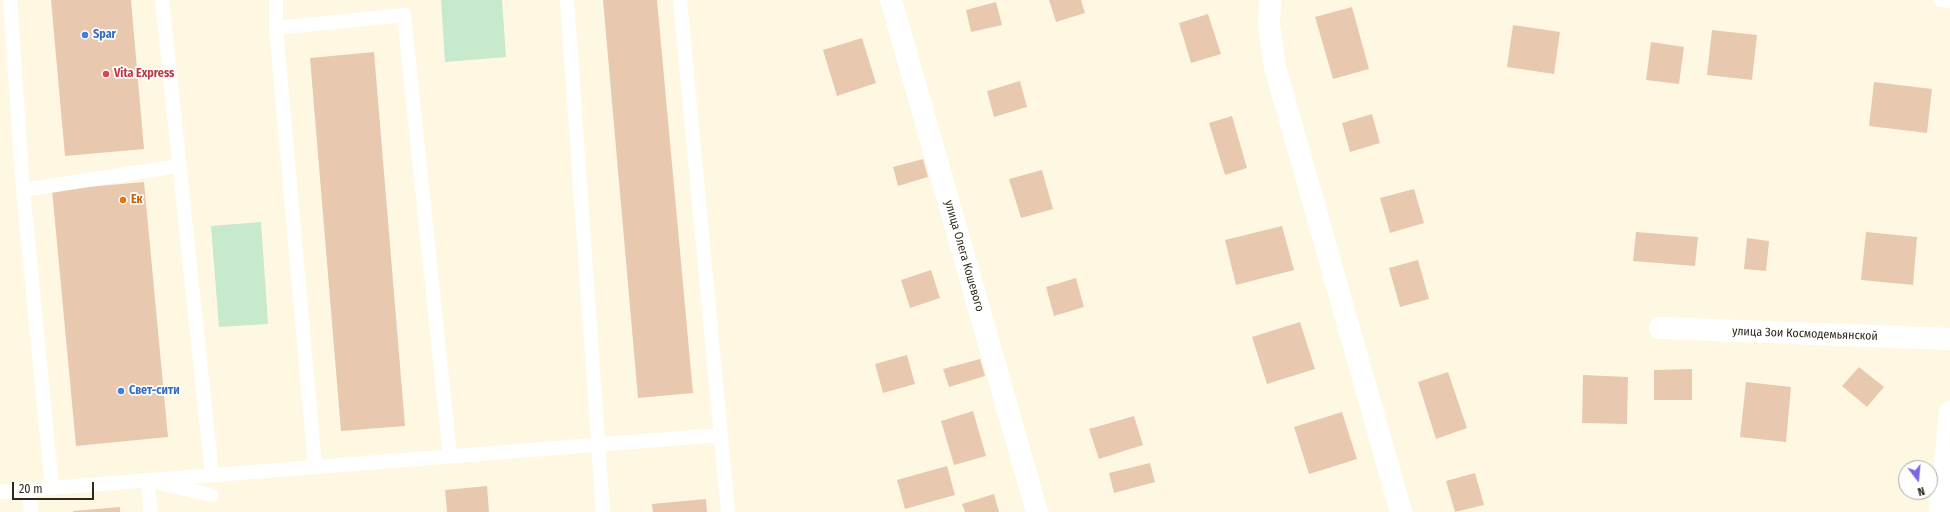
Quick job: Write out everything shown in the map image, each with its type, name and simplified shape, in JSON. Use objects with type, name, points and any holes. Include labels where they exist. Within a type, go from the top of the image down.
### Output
[{"type":"street","name":"улица Олега Кошевого","points":[[891,0],[1037,512]]},
{"type":"street","points":[[1270,0],[1269,25],[1275,67],[1401,512]]},
{"type":"street","name":"улица Зои Космодемьянской","points":[[1660,328],[1950,339]]},
{"type":"street","points":[[1940,512],[1950,412]]},
{"type":"lane","points":[[10,0],[23,190],[52,488]]},
{"type":"lane","points":[[162,0],[212,475]]},
{"type":"lane","points":[[276,0],[276,28],[315,466]]},
{"type":"lane","points":[[567,0],[603,512]]},
{"type":"lane","points":[[680,0],[728,512]]},
{"type":"lane","points":[[1940,0],[1950,1]]},
{"type":"lane","points":[[276,28],[404,15],[450,456]]},
{"type":"lane","points":[[23,190],[179,166]]},
{"type":"lane","points":[[0,492],[721,435]]},
{"type":"lane","points":[[147,480],[211,495]]},
{"type":"lane","points":[[147,480],[151,512]]},
{"type":"lane","points":[[29,490],[31,512]]},
{"type":"green space","points":[[441,0],[502,0],[506,57],[445,62]]},
{"type":"green space","points":[[261,222],[268,324],[219,327],[211,226]]},
{"type":"building","points":[[51,0],[131,0],[144,149],[65,156]]},
{"type":"building","points":[[603,0],[657,0],[693,393],[638,398]]},
{"type":"building","points":[[1049,0],[1081,0],[1085,13],[1056,22]]},
{"type":"building","points":[[996,2],[1002,25],[971,32],[966,10]]},
{"type":"building","points":[[1352,7],[1369,69],[1333,79],[1315,17]]},
{"type":"building","points":[[1208,14],[1221,54],[1191,63],[1179,23]]},
{"type":"building","points":[[1513,25],[1560,32],[1554,74],[1507,67]]},
{"type":"building","points":[[1712,30],[1757,35],[1752,80],[1707,75]]},
{"type":"building","points":[[862,38],[876,83],[837,96],[823,50]]},
{"type":"building","points":[[1651,42],[1684,47],[1679,84],[1646,80]]},
{"type":"building","points":[[374,52],[405,426],[341,431],[310,58]]},
{"type":"building","points":[[1020,81],[1027,107],[994,117],[987,91]]},
{"type":"building","points":[[1874,82],[1932,89],[1927,133],[1869,126]]},
{"type":"building","points":[[1372,114],[1380,143],[1350,152],[1342,123]]},
{"type":"building","points":[[1232,116],[1247,168],[1225,175],[1209,123]]},
{"type":"building","points":[[923,159],[928,177],[898,186],[893,167]]},
{"type":"building","points":[[1042,170],[1053,209],[1021,218],[1009,179]]},
{"type":"building","points":[[144,182],[168,437],[76,446],[52,190]]},
{"type":"building","points":[[1414,189],[1424,223],[1390,233],[1380,198]]},
{"type":"building","points":[[1282,226],[1294,270],[1236,285],[1225,240]]},
{"type":"building","points":[[1636,232],[1698,237],[1695,266],[1633,261]]},
{"type":"building","points":[[1866,232],[1917,237],[1913,285],[1861,280]]},
{"type":"building","points":[[1747,238],[1769,241],[1766,271],[1744,269]]},
{"type":"building","points":[[1418,260],[1429,299],[1400,307],[1389,268]]},
{"type":"building","points":[[931,270],[940,298],[910,308],[901,280]]},
{"type":"building","points":[[1076,278],[1084,307],[1054,316],[1046,287]]},
{"type":"building","points":[[1300,322],[1315,369],[1267,384],[1252,337]]},
{"type":"building","points":[[907,355],[915,384],[883,393],[875,364]]},
{"type":"building","points":[[980,359],[985,376],[949,387],[943,369]]},
{"type":"building","points":[[1859,367],[1884,387],[1867,407],[1842,386]]},
{"type":"building","points":[[1692,369],[1692,400],[1654,400],[1654,370]]},
{"type":"building","points":[[1448,372],[1467,428],[1436,439],[1418,382]]},
{"type":"building","points":[[1583,375],[1628,377],[1627,424],[1582,423]]},
{"type":"building","points":[[1746,382],[1791,387],[1786,442],[1740,437]]},
{"type":"building","points":[[973,411],[986,456],[954,465],[941,421]]},
{"type":"building","points":[[1342,412],[1357,459],[1309,474],[1294,427]]},
{"type":"building","points":[[1134,416],[1143,445],[1099,459],[1089,429]]},
{"type":"building","points":[[1150,463],[1155,482],[1114,493],[1109,473]]},
{"type":"building","points":[[947,466],[955,495],[905,509],[897,480]]},
{"type":"building","points":[[1475,473],[1484,505],[1455,512],[1446,481]]},
{"type":"building","points":[[487,486],[489,512],[447,512],[445,490]]},
{"type":"building","points":[[994,494],[999,512],[965,512],[962,504]]},
{"type":"building","points":[[706,499],[707,512],[653,512],[652,504]]},
{"type":"building","points":[[120,507],[120,512],[73,512],[73,511]]},
{"type":"place","name":"Spar","points":[[85,35]]},
{"type":"place","name":"Vita Express","points":[[106,74]]},
{"type":"place","name":"Ек","points":[[123,200]]},
{"type":"place","name":"Свет-сити","points":[[121,391]]}]
